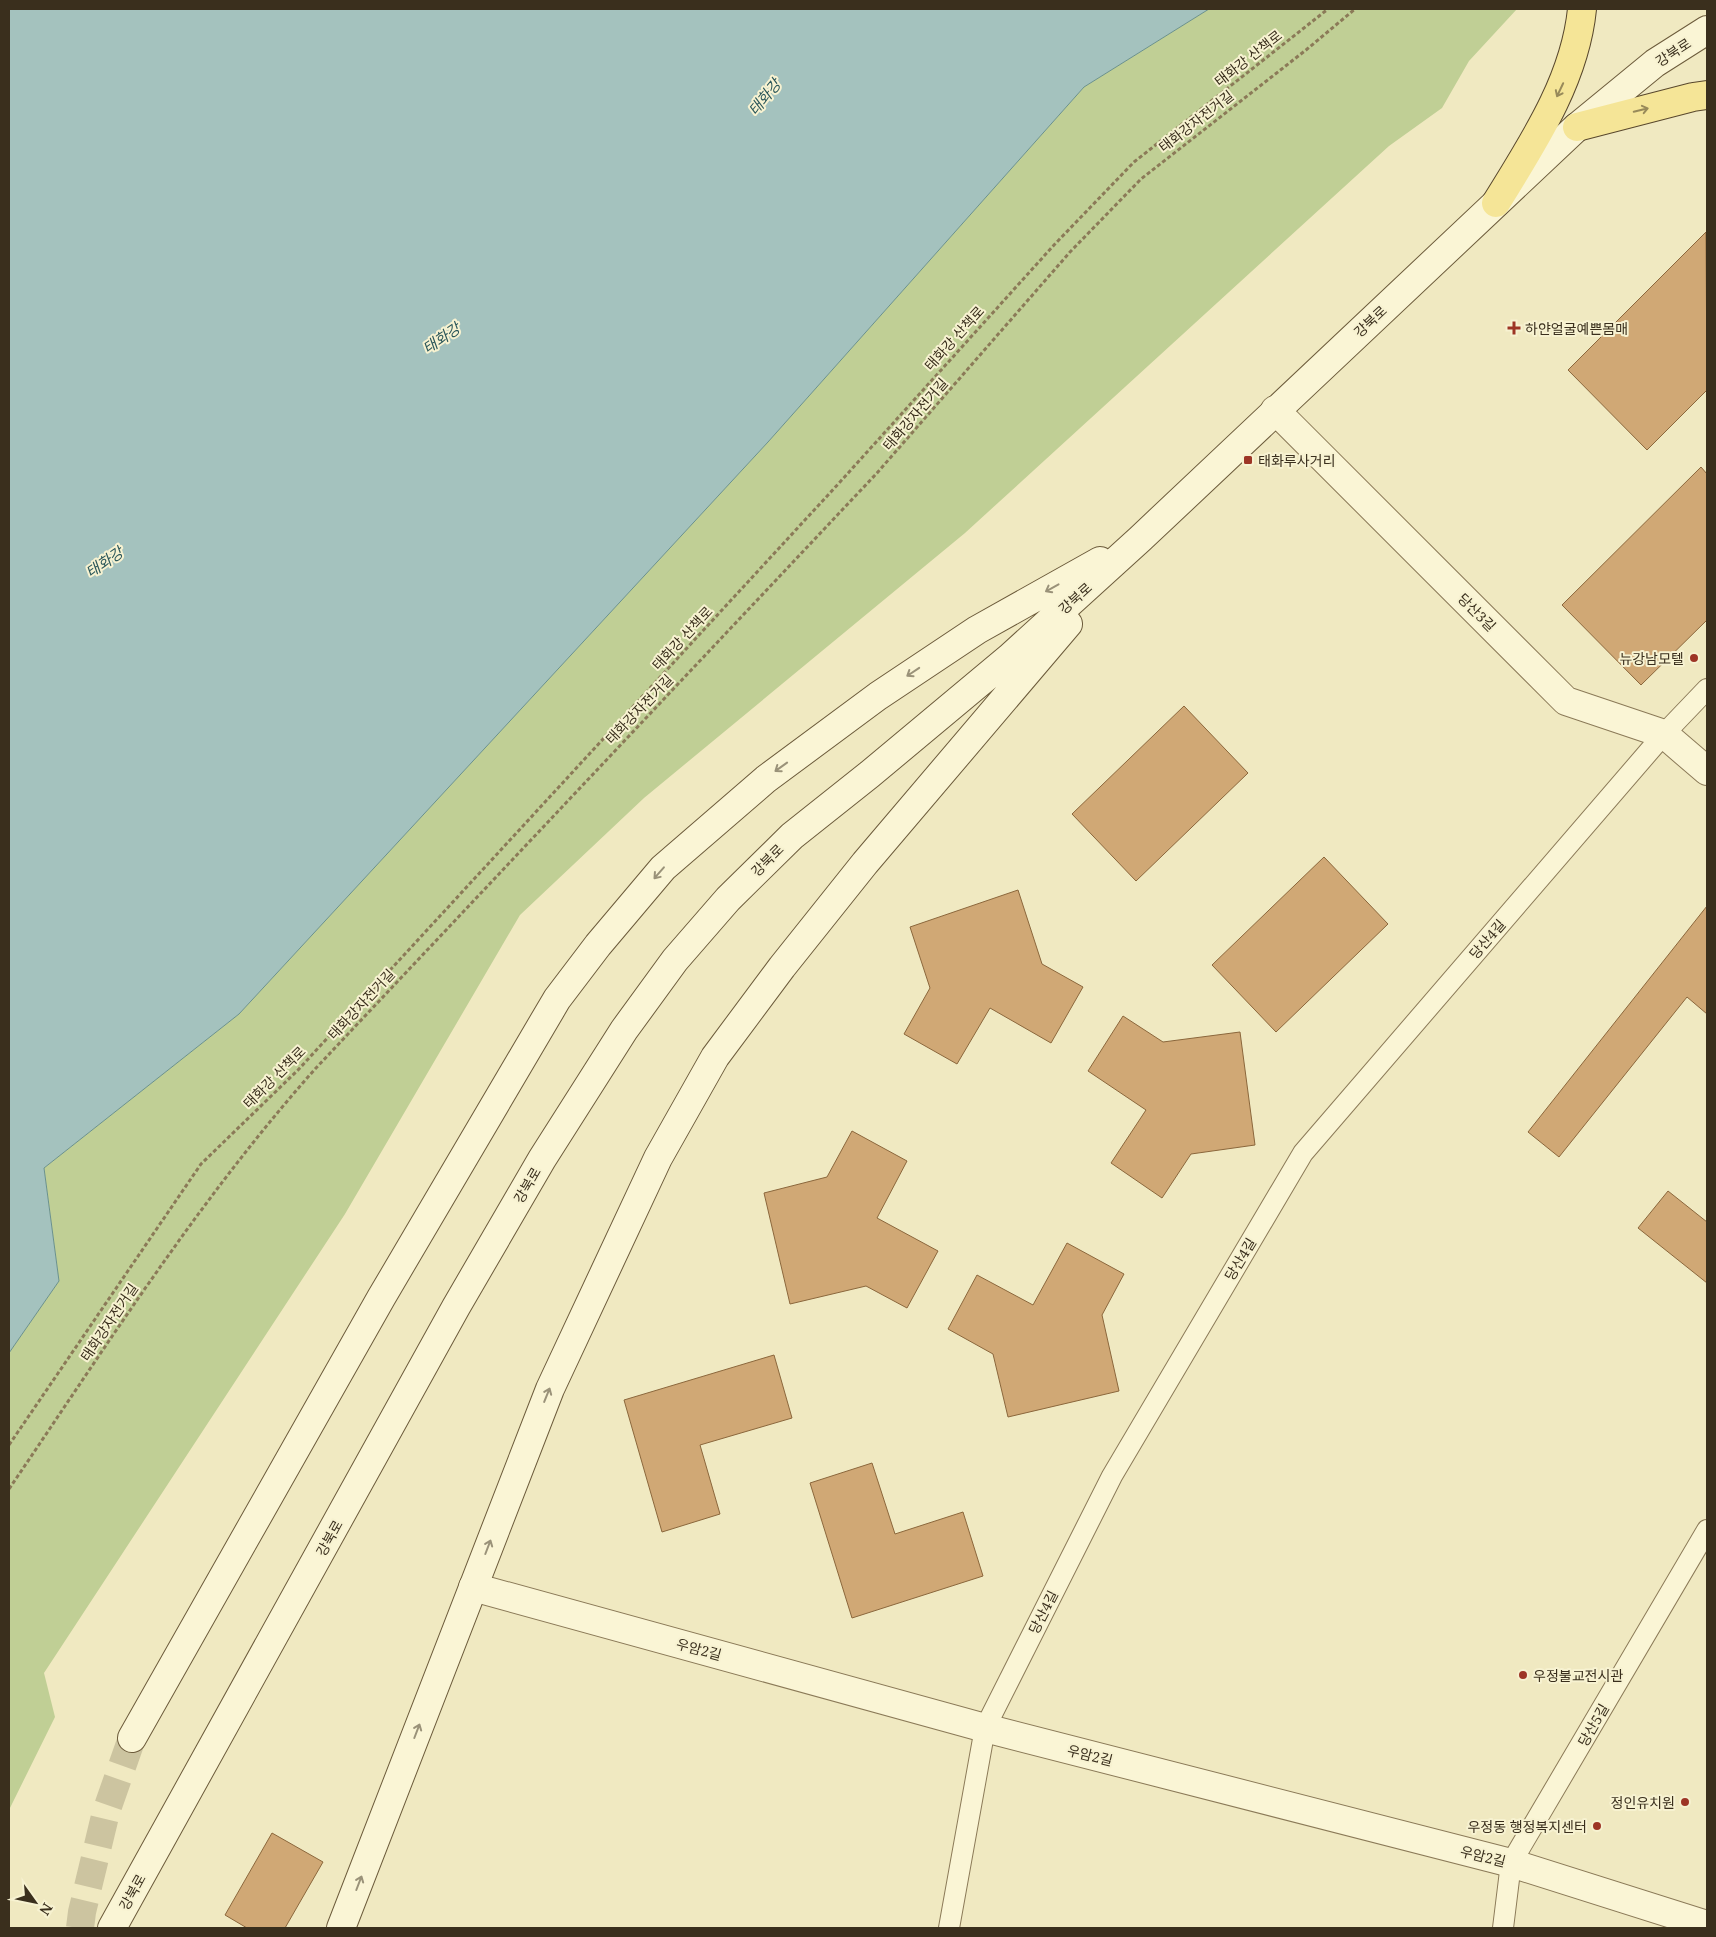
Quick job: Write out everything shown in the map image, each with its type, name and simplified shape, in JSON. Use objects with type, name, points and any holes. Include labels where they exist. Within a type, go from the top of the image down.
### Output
[{"type":"main road","points":[[1496,203],[1527,153],[1563,82],[1577,44],[1582,9]]},
{"type":"main road","points":[[1577,127],[1707,95]]},
{"type":"street","name":"강북로","points":[[112,1928],[456,1307],[542,1159],[624,1030],[675,960],[728,899],[792,836],[870,774],[1009,658],[1140,538],[1577,127],[1655,63],[1707,30]]},
{"type":"street","name":"당산3길","points":[[1274,410],[1566,701],[1664,734],[1707,771]]},
{"type":"street","points":[[341,1928],[550,1389],[658,1158],[715,1057],[782,967],[865,863],[1140,538]]},
{"type":"street","points":[[132,1738],[381,1298],[557,999],[598,945],[663,868],[766,779],[878,696],[977,630],[1140,538]]},
{"type":"street","name":"우암2길","points":[[473,1587],[985,1728],[1511,1864],[1707,1925]]},
{"type":"lane","name":"당산4길","points":[[949,1928],[985,1728],[1112,1476],[1303,1153],[1664,734],[1707,689]]},
{"type":"lane","name":"당산5길","points":[[1503,1928],[1511,1864],[1707,1530]]},
{"type":"path","name":"태화강 산책로","points":[[9,1445],[200,1164],[305,1062],[820,504],[1054,245],[1134,162],[1328,9]]},
{"type":"path","name":"태화강자전거길","points":[[9,1489],[176,1243],[249,1146],[316,1068],[877,473],[1070,252],[1141,179],[1306,50],[1355,9]]},
{"type":"green space","points":[[1209,9],[1517,9],[1469,61],[1442,108],[1389,146],[965,533],[644,798],[520,915],[345,1214],[44,1673],[55,1717],[9,1810],[9,1353],[59,1281],[44,1168],[239,1014],[768,442],[1084,87]]},
{"type":"water","name":"태화강","points":[[9,9],[1209,9],[1084,87],[768,442],[239,1014],[44,1168],[59,1281],[9,1353]]},
{"type":"building","points":[[1706,232],[1707,390],[1647,450],[1568,370]]},
{"type":"building","points":[[1701,467],[1707,474],[1707,620],[1641,685],[1562,605]]},
{"type":"building","points":[[1184,706],[1248,773],[1136,881],[1072,814]]},
{"type":"building","points":[[1324,857],[1388,924],[1276,1032],[1212,965]]},
{"type":"building","points":[[1018,890],[1042,964],[1083,987],[1051,1043],[990,1008],[957,1064],[904,1034],[930,988],[910,927]]},
{"type":"building","points":[[1707,906],[1707,1014],[1687,997],[1559,1157],[1528,1132]]},
{"type":"building","points":[[1123,1016],[1163,1042],[1240,1032],[1255,1145],[1191,1154],[1162,1198],[1111,1163],[1146,1110],[1088,1071]]},
{"type":"building","points":[[852,1131],[907,1161],[877,1218],[938,1251],[907,1308],[866,1286],[790,1304],[764,1193],[827,1177]]},
{"type":"building","points":[[1668,1191],[1707,1222],[1707,1283],[1638,1228]]},
{"type":"building","points":[[1067,1243],[1124,1274],[1102,1315],[1119,1391],[1008,1417],[993,1354],[948,1329],[977,1275],[1033,1305]]},
{"type":"building","points":[[774,1355],[792,1418],[700,1445],[720,1514],[662,1532],[624,1400]]},
{"type":"building","points":[[872,1463],[895,1534],[963,1512],[983,1576],[852,1618],[810,1483]]},
{"type":"building","points":[[272,1833],[323,1862],[285,1928],[247,1928],[225,1915]]},
{"type":"tunnel","points":[[80,1928],[82,1912],[106,1812],[132,1738]]},
{"type":"place","name":"하얀얼굴예쁜몸매","points":[[1514,328]]},
{"type":"place","name":"태화루사거리","points":[[1248,460]]},
{"type":"place","name":"뉴강남모텔","points":[[1694,658]]},
{"type":"place","name":"우정불교전시관","points":[[1523,1675]]},
{"type":"place","name":"정인유치원","points":[[1685,1802]]},
{"type":"place","name":"우정동 행정복지센터","points":[[1597,1826]]}]
